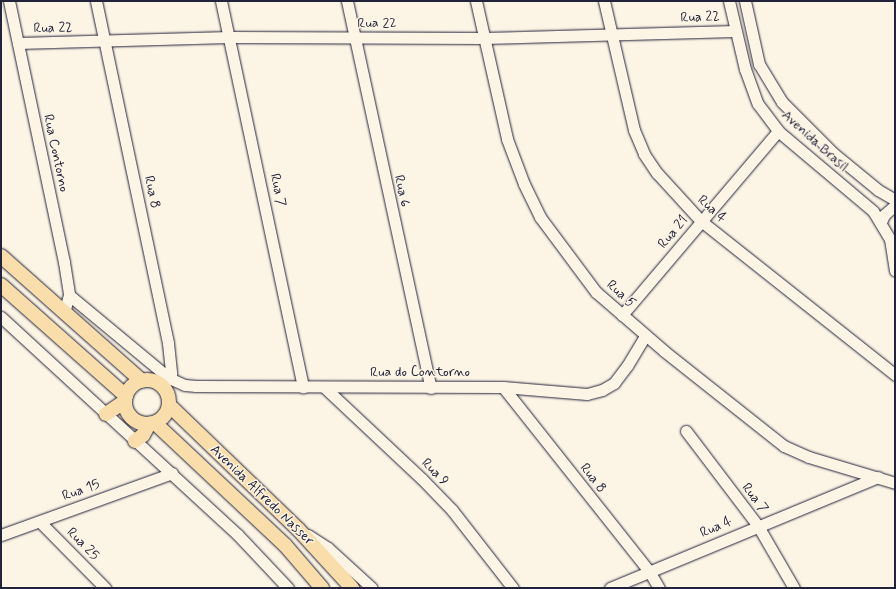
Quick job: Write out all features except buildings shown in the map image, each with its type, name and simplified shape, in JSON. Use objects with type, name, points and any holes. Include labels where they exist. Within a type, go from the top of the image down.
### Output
[{"type":"main road","points":[[1,256],[142,380]]},
{"type":"main road","points":[[1,285],[126,399]]},
{"type":"main road","points":[[136,441],[152,423],[161,419],[169,405],[166,392],[166,382],[142,380],[129,389],[126,399],[126,408],[135,420],[152,423]]},
{"type":"main road","points":[[106,414],[126,399]]},
{"type":"main road","name":"Avenida Alfredo Nasser","points":[[169,405],[298,529],[352,588]]},
{"type":"main road","name":"Avenida Alfredo Nasser","points":[[152,423],[285,545],[322,588]]},
{"type":"street","name":"Rua Contorno","points":[[10,1],[69,295],[64,312]]},
{"type":"street","name":"Rua 8","points":[[96,1],[168,343],[172,368],[166,382]]},
{"type":"street","name":"Rua 7","points":[[221,1],[303,387]]},
{"type":"street","name":"Rua 6","points":[[347,1],[431,388]]},
{"type":"street","name":"Rua 5","points":[[476,1],[507,139],[540,217],[596,292],[645,336],[784,446],[809,458],[878,477],[895,485]]},
{"type":"street","name":"Rua 4","points":[[604,1],[634,130],[644,154],[674,195],[701,221],[895,375]]},
{"type":"street","name":"Avenida Brasil","points":[[729,1],[745,69],[758,104],[778,131],[873,211],[893,239],[895,271]]},
{"type":"street","name":"Avenida Brasil","points":[[745,1],[760,64],[773,88],[792,113],[833,153],[878,190],[895,200]]},
{"type":"street","name":"Rua 22","points":[[18,43],[229,38],[484,38],[735,31]]},
{"type":"street","points":[[745,69],[760,64]]},
{"type":"street","name":"Rua 21","points":[[622,315],[778,131]]},
{"type":"street","points":[[881,222],[884,215],[895,205]]},
{"type":"street","name":"Rua do Contorno","points":[[69,295],[166,382],[196,386],[324,388],[503,387],[587,394],[602,390],[614,383],[627,366],[645,336]]},
{"type":"street","points":[[1,317],[238,535],[288,588]]},
{"type":"street","name":"Rua 8","points":[[503,387],[649,572],[659,588]]},
{"type":"street","name":"Rua 9","points":[[324,388],[422,478],[452,510],[514,588]]},
{"type":"street","name":"Rua 7","points":[[686,431],[758,526],[794,588]]},
{"type":"street","name":"Rua 15","points":[[1,535],[172,473]]},
{"type":"street","name":"Rua 4","points":[[610,588],[878,477]]},
{"type":"street","name":"Rua 25","points":[[40,522],[105,588]]},
{"type":"street","points":[[298,529],[328,548],[372,588]]}]
